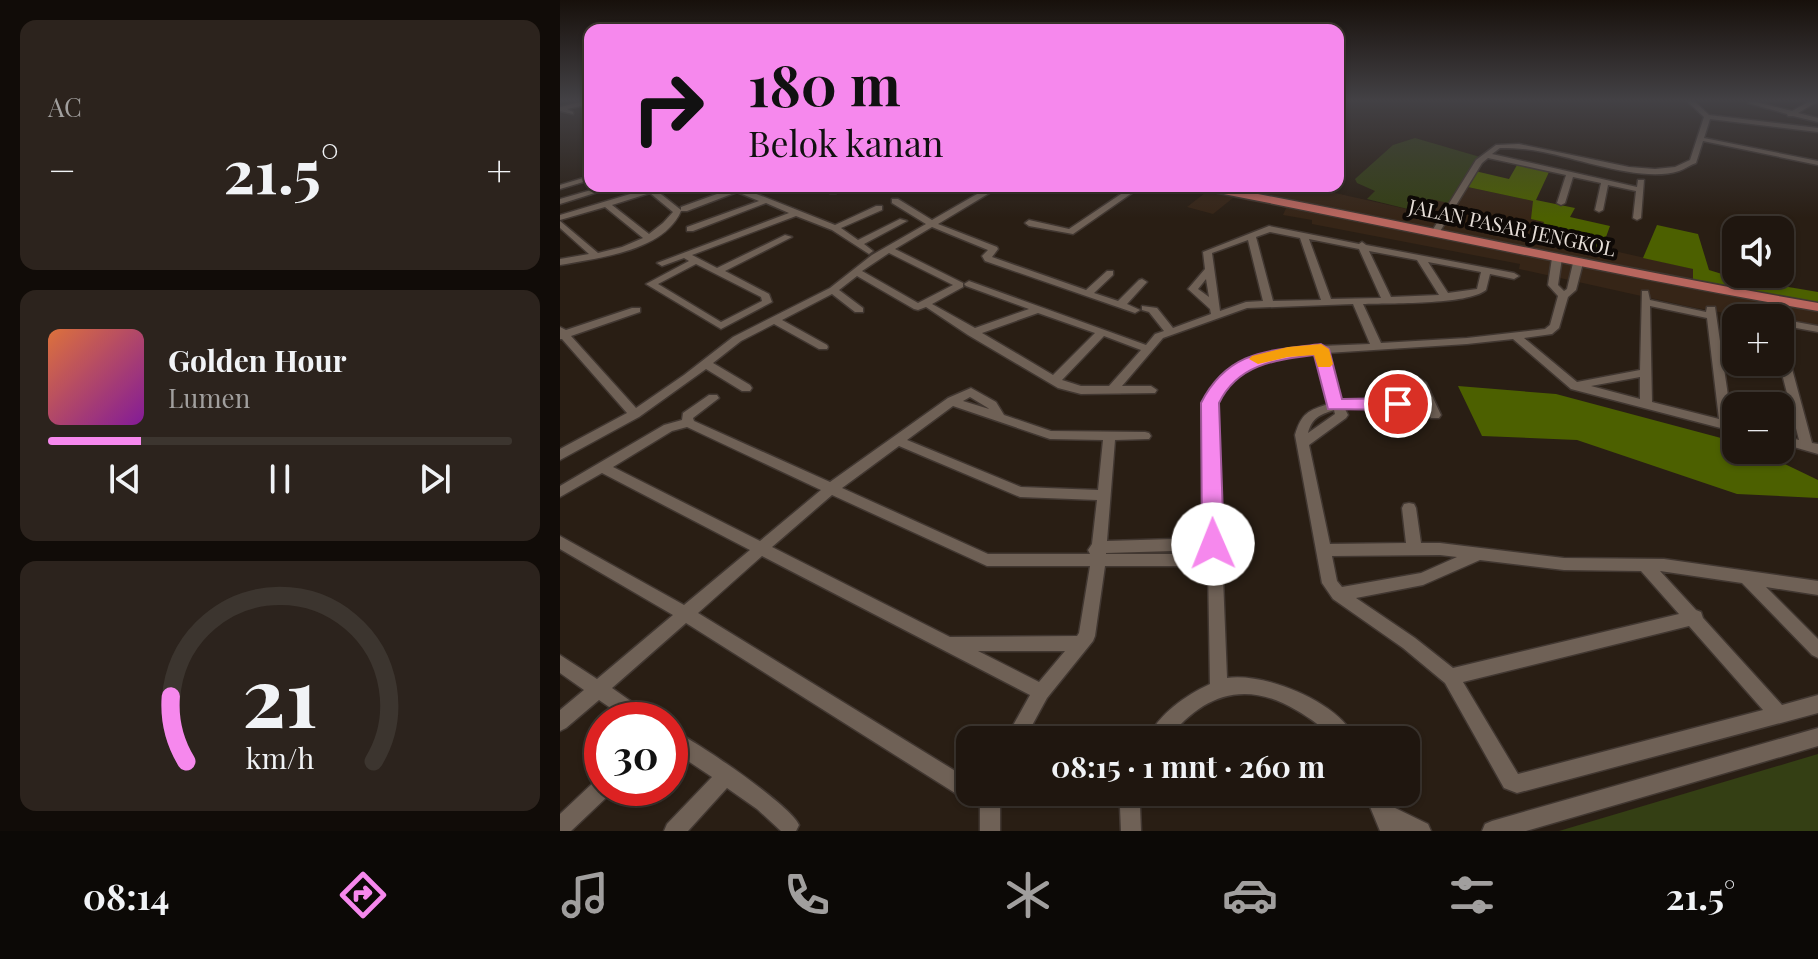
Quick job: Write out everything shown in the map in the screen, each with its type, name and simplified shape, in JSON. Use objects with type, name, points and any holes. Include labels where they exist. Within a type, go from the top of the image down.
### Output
[{"type":"main road","name":"JALAN PASAR JENGKOL","points":[[1230,192],[1436,231],[1578,263],[1818,307]]},
{"type":"street","points":[[1436,231],[1485,155],[1498,146],[1520,145],[1642,171],[1669,171],[1689,165],[1701,140]]},
{"type":"street","points":[[1705,140],[1818,163]]},
{"type":"street","points":[[1485,155],[1640,190]]},
{"type":"street","points":[[1637,218],[1642,171]]},
{"type":"street","points":[[1561,203],[1570,174]]},
{"type":"street","points":[[560,187],[584,180]]},
{"type":"street","points":[[1599,210],[1605,182]]},
{"type":"street","points":[[560,202],[593,192]]},
{"type":"street","points":[[560,218],[645,192]]},
{"type":"street","points":[[560,262],[640,245],[650,239],[678,212],[653,192]]},
{"type":"street","points":[[684,209],[731,192]]},
{"type":"street","points":[[749,192],[835,228],[869,251]]},
{"type":"street","points":[[560,455],[635,414],[737,339],[833,290],[888,249],[987,192]]},
{"type":"street","points":[[1029,223],[1070,232],[1129,192]]},
{"type":"street","points":[[690,229],[765,201]]},
{"type":"street","points":[[895,201],[932,224],[994,249],[987,256],[988,259],[1087,294],[1153,310],[1171,332]]},
{"type":"street","points":[[606,204],[650,239]]},
{"type":"street","points":[[835,228],[879,208]]},
{"type":"street","points":[[662,263],[796,213]]},
{"type":"street","points":[[859,243],[903,221]]},
{"type":"street","points":[[560,224],[596,256]]},
{"type":"street","points":[[1216,312],[1207,252],[1269,229],[1514,276]]},
{"type":"street","points":[[1303,234],[1327,303]]},
{"type":"street","points":[[1251,235],[1269,304]]},
{"type":"street","points":[[718,271],[788,237]]},
{"type":"street","points":[[1362,245],[1388,301]]},
{"type":"street","points":[[855,271],[918,307],[960,285],[888,249]]},
{"type":"street","points":[[685,255],[768,300],[721,326]]},
{"type":"street","points":[[1420,257],[1445,297]]},
{"type":"street","points":[[1557,258],[1553,285],[1563,296]]},
{"type":"street","points":[[696,261],[651,284],[730,334]]},
{"type":"street","points":[[1219,690],[1210,403],[1219,384],[1241,367],[1263,357],[1321,349],[1517,337],[1554,330],[1563,296],[1571,290],[1578,263]]},
{"type":"street","points":[[1209,270],[1193,289],[1216,312]]},
{"type":"street","points":[[1112,390],[1159,336],[1216,312],[1246,305],[1445,297],[1481,290],[1486,271]]},
{"type":"street","points":[[1087,294],[1110,273]]},
{"type":"street","points":[[1121,304],[1142,282]]},
{"type":"street","points":[[969,284],[1148,349]]},
{"type":"street","points":[[833,290],[859,310]]},
{"type":"street","points":[[1646,404],[1645,298],[1712,312],[1725,392]]},
{"type":"street","points":[[1357,302],[1377,347]]},
{"type":"street","points":[[930,306],[1055,380],[1081,390],[1151,390]]},
{"type":"street","points":[[972,333],[1039,309]]},
{"type":"street","points":[[635,414],[561,334],[636,310]]},
{"type":"street","points":[[775,320],[823,347]]},
{"type":"street","points":[[1794,325],[1818,329]]},
{"type":"street","points":[[1055,380],[1102,332]]},
{"type":"street","points":[[1517,337],[1575,386],[1722,424]]},
{"type":"street","points":[[1303,443],[1342,415],[1336,405],[1321,349]]},
{"type":"street","points":[[706,364],[746,388]]},
{"type":"street","points":[[1575,386],[1646,372]]},
{"type":"street","points":[[1790,376],[1812,448]]},
{"type":"street","points":[[1420,383],[1432,410],[1336,405],[1311,413],[1303,421],[1303,443],[1330,583],[1338,594],[1419,650],[1451,677],[1469,704],[1506,775],[1517,784],[1818,704]]},
{"type":"street","points":[[688,423],[687,416],[713,398]]},
{"type":"street","points":[[560,722],[829,490],[952,401],[1050,435],[1145,436]]},
{"type":"street","points":[[560,492],[668,428],[688,423],[987,560],[1001,562],[1213,552]]},
{"type":"street","points":[[1022,726],[1041,692],[1083,643],[1109,437]]},
{"type":"street","points":[[896,440],[1020,492],[1104,495]]},
{"type":"street","points":[[602,467],[764,547],[1041,692]]},
{"type":"street","points":[[1409,508],[1414,548]]},
{"type":"street","points":[[560,542],[686,614],[956,782]]},
{"type":"street","points":[[1325,550],[1414,548],[1564,564],[1644,564],[1818,588]]},
{"type":"street","points":[[1338,594],[1423,579],[1478,554]]},
{"type":"street","points":[[1644,564],[1695,617],[1779,714]]},
{"type":"street","points":[[1745,576],[1818,650]]},
{"type":"street","points":[[1451,677],[1695,617]]},
{"type":"street","points":[[948,644],[1083,643]]},
{"type":"street","points":[[560,663],[616,702]]},
{"type":"street","points":[[1170,726],[1198,698],[1239,685],[1294,699],[1320,714],[1332,726]]},
{"type":"street","points":[[1492,831],[1818,737]]},
{"type":"street","points":[[688,750],[764,802],[789,825]]},
{"type":"street","points":[[674,831],[726,776]]},
{"type":"street","points":[[560,828],[584,805]]},
{"type":"street","points":[[990,831],[992,806]]},
{"type":"street","points":[[1130,806],[1131,831]]},
{"type":"street","points":[[1386,822],[1421,831]]},
{"type":"shaded area","points":[[1463,186],[1533,201],[1544,222],[1539,234],[1694,269],[1693,286],[1818,306],[1818,330],[1794,326],[1794,304],[1722,304],[1722,312],[1519,269],[1520,264],[1312,224],[1312,220],[1283,215],[1286,208],[1233,198],[1213,214],[1187,207],[1206,192],[1331,192],[1420,212],[1431,199]]},
{"type":"green space","points":[[1421,140],[1487,159],[1452,204],[1431,199],[1420,212],[1367,199],[1375,191],[1357,183],[1355,179],[1393,145]]},
{"type":"green space","points":[[1517,165],[1549,172],[1536,200],[1575,208],[1570,217],[1610,226],[1602,248],[1538,233],[1544,222],[1531,219],[1533,201],[1463,186],[1475,171],[1509,179]]},
{"type":"green space","points":[[1657,225],[1698,234],[1709,270],[1722,274],[1722,288],[1794,288],[1818,292],[1818,306],[1693,286],[1693,269],[1643,258]]},
{"type":"green space","points":[[1458,386],[1556,394],[1722,438],[1722,464],[1785,464],[1818,480],[1818,498],[1737,494],[1577,440],[1482,436]]},
{"type":"green space","points":[[1818,754],[1818,831],[1559,831]]},
{"type":"slow traffic","points":[[1258,359],[1321,349],[1324,364]]},
{"type":"route","points":[[1213,544],[1210,403],[1219,384],[1241,367],[1263,357],[1321,349],[1335,405],[1398,404]]}]
